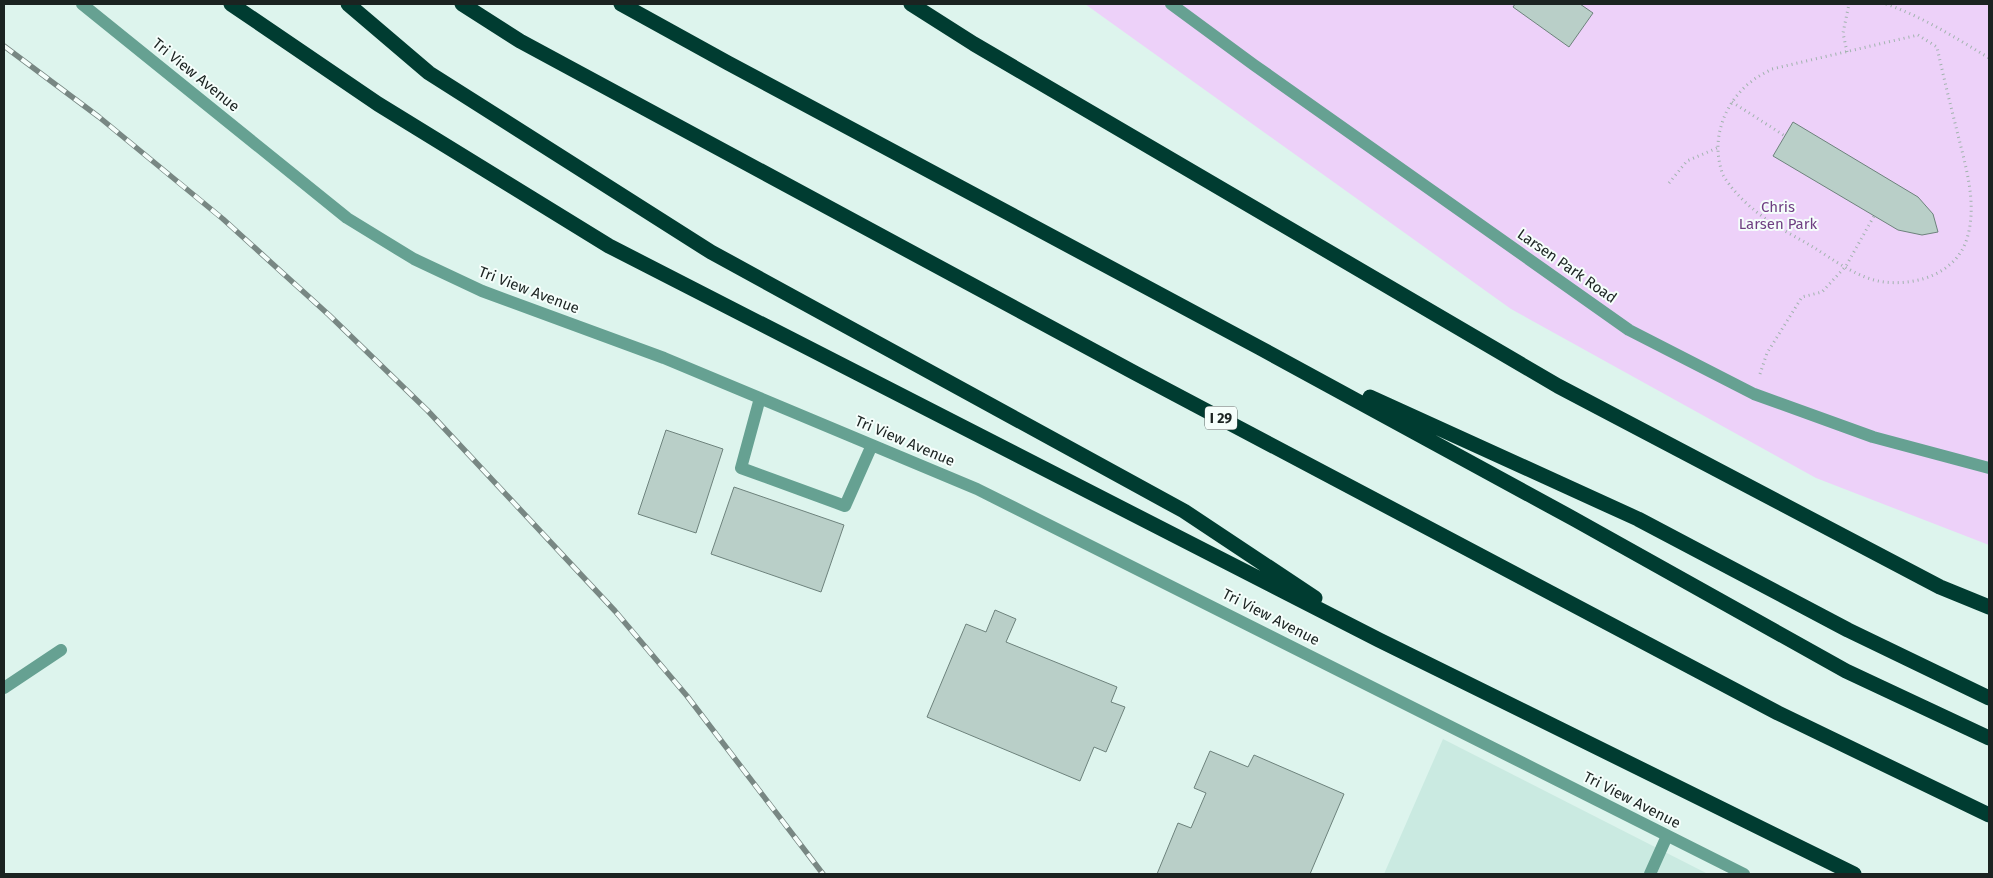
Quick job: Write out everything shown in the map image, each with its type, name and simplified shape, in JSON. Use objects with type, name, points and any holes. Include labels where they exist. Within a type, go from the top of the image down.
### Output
[{"type":"highway","points":[[231,4],[378,104],[609,246],[1379,640],[1854,874]]},
{"type":"highway","points":[[348,4],[429,73],[711,252],[1184,511],[1379,640]]},
{"type":"highway","name":"I 29","points":[[462,4],[520,41],[859,222],[1135,373],[1778,713],[1989,815]]},
{"type":"highway","points":[[621,4],[1260,348],[1574,519],[1846,671],[1989,738]]},
{"type":"highway","points":[[911,4],[974,44],[1558,386],[1940,587],[1989,607]]},
{"type":"highway","points":[[1260,348],[1638,519],[1848,630],[1989,698]]},
{"type":"street","name":"Tri View Avenue","points":[[82,4],[346,218],[414,259],[482,291],[664,358],[977,489],[1744,874]]},
{"type":"street","name":"Larsen Park Road","points":[[1171,4],[1254,65],[1629,330],[1754,394],[1873,437],[1989,468]]},
{"type":"street","points":[[760,398],[741,468],[845,506],[872,445]]},
{"type":"street","points":[[4,688],[61,650]]},
{"type":"street","points":[[1650,874],[1667,836]]},
{"type":"path","points":[[1847,52],[1843,33],[1849,4]]},
{"type":"path","points":[[1886,4],[1908,12],[1933,25],[1989,58]]},
{"type":"path","points":[[1918,35],[1937,47],[1963,154],[1971,198],[1971,219],[1968,237],[1960,254],[1950,266],[1934,275],[1917,281],[1882,282],[1846,266],[1753,209],[1732,187],[1722,173],[1717,148],[1720,126],[1732,102],[1752,81],[1772,69],[1847,52],[1918,35]]},
{"type":"path","points":[[1732,102],[1785,136]]},
{"type":"path","points":[[1669,183],[1687,161],[1717,148]]},
{"type":"path","points":[[1754,394],[1767,353],[1802,297],[1822,292],[1846,266],[1874,216]]},
{"type":"shaded area","points":[[1443,739],[1708,874],[1384,874]]},
{"type":"green space","name":"Chris Larsen Park","points":[[1085,4],[1989,4],[1989,545],[1816,478],[1511,309]]},
{"type":"building","points":[[1515,4],[1580,4],[1593,13],[1569,47],[1513,7]]},
{"type":"building","points":[[1793,122],[1918,197],[1933,214],[1938,232],[1922,235],[1898,230],[1773,156]]},
{"type":"building","points":[[666,430],[723,449],[696,533],[638,514]]},
{"type":"building","points":[[734,487],[844,525],[821,592],[711,554]]},
{"type":"building","points":[[995,610],[1016,619],[1006,642],[1117,687],[1111,702],[1125,707],[1106,752],[1094,747],[1080,781],[927,717],[966,624],[986,632]]},
{"type":"building","points":[[1210,751],[1248,767],[1254,755],[1344,794],[1310,874],[1157,874],[1178,823],[1191,828],[1206,793],[1194,788]]},
{"type":"railway","points":[[4,46],[99,117],[223,219],[329,315],[428,411],[615,611],[687,696],[823,874]]}]
